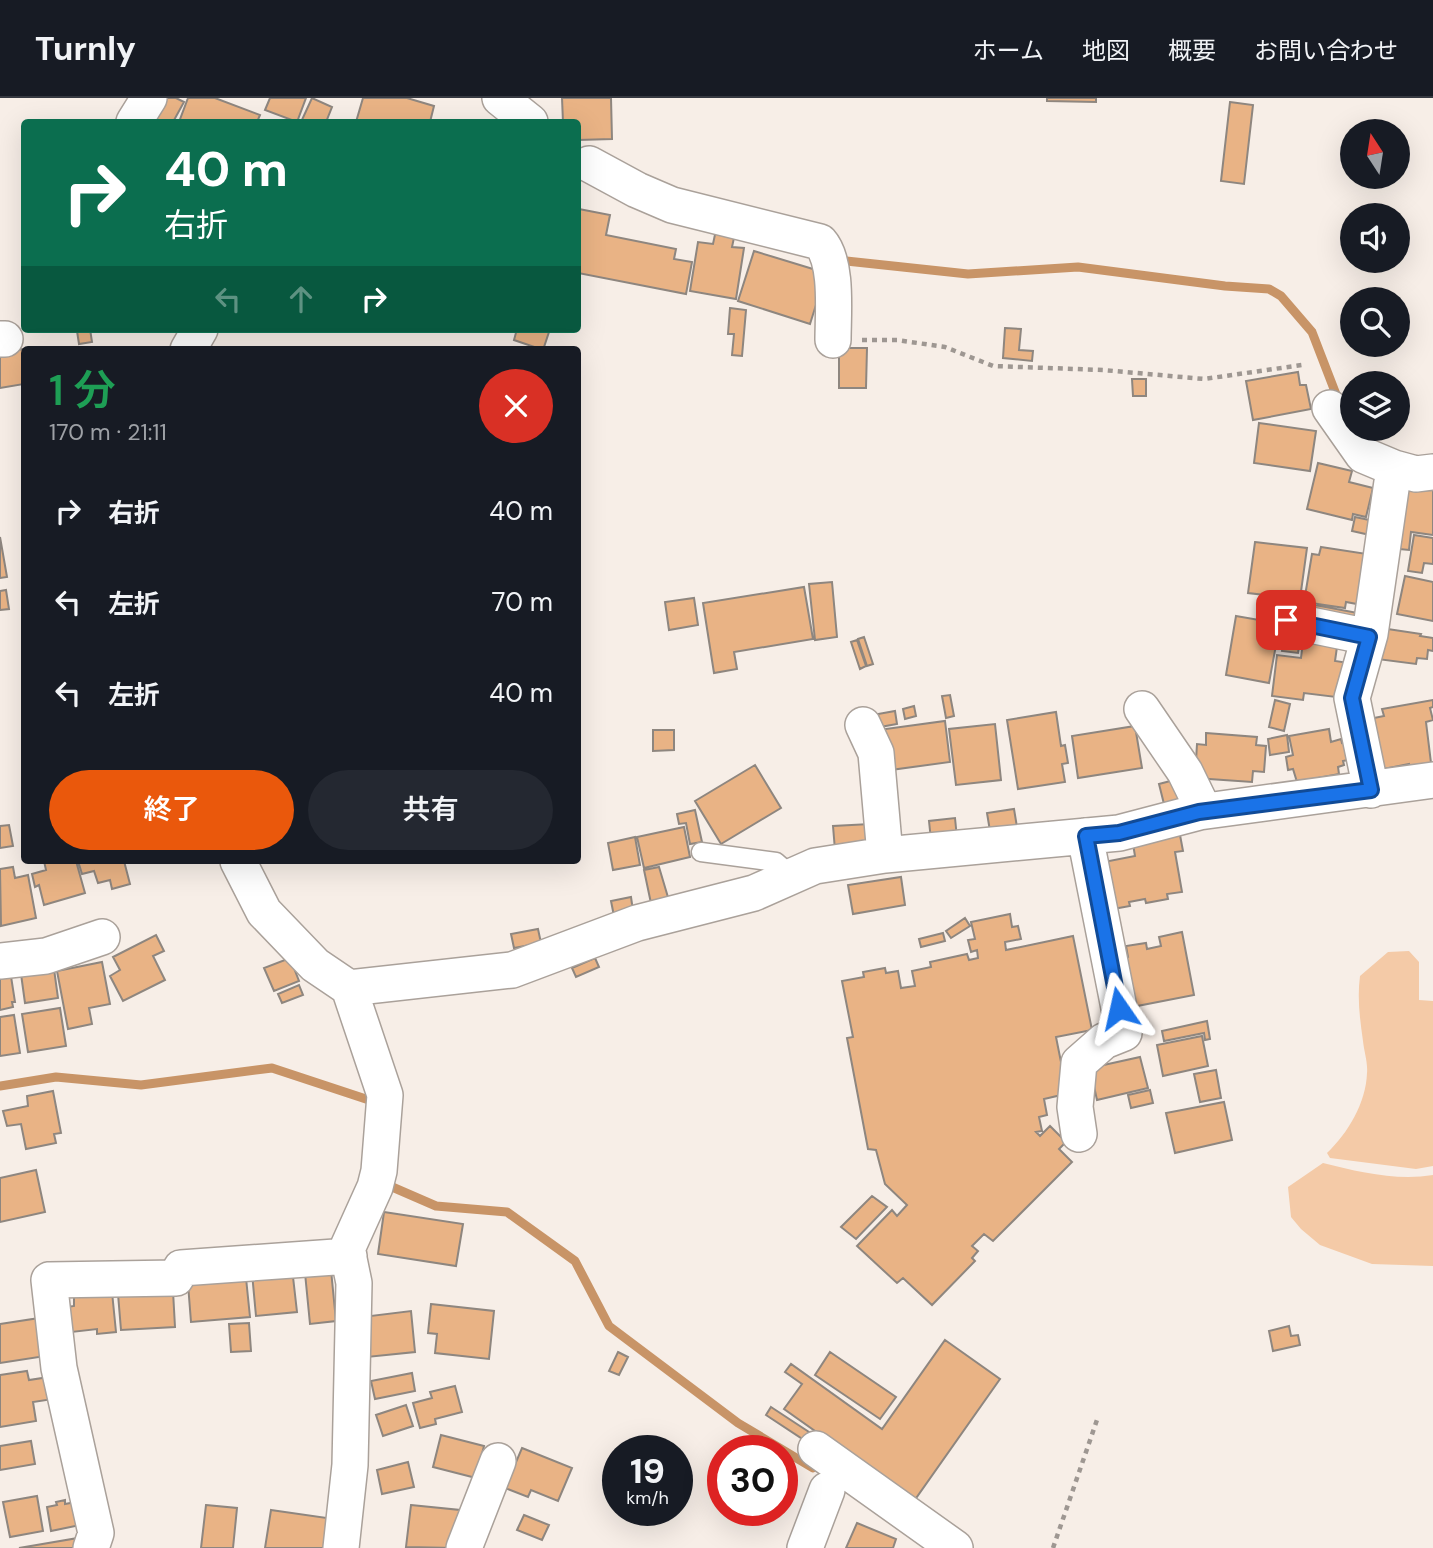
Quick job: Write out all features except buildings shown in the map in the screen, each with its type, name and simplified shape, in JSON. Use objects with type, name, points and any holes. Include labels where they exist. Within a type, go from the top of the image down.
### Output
[{"type":"street","points":[[136,119],[149,98]]},
{"type":"street","points":[[500,98],[526,119]]},
{"type":"street","points":[[581,170],[672,205],[820,242],[830,261],[833,340]]},
{"type":"street","points":[[1330,408],[1363,455],[1416,474],[1433,472]]},
{"type":"street","points":[[1371,790],[1352,698],[1369,637],[1394,468]]},
{"type":"street","points":[[1286,620],[1369,637]]},
{"type":"street","points":[[1142,709],[1185,772],[1204,811]]},
{"type":"street","points":[[863,725],[876,754],[885,855]]},
{"type":"street","points":[[349,988],[512,970],[637,923],[754,893],[815,866],[885,855],[1119,833],[1204,811],[1433,780]]},
{"type":"street","points":[[1079,1134],[1075,1107],[1079,1063],[1104,1041],[1124,1033],[1086,836]]},
{"type":"street","points":[[240,864],[264,912],[315,965],[349,988],[386,1095],[377,1179],[347,1249],[354,1283],[350,1465],[341,1548]]},
{"type":"street","points":[[0,961],[46,956],[102,937]]},
{"type":"street","points":[[90,1548],[96,1533],[59,1368],[50,1280],[176,1278],[181,1268],[349,1256]]},
{"type":"street","points":[[816,1450],[956,1548]]},
{"type":"street","points":[[464,1548],[498,1461]]},
{"type":"street","points":[[805,1548],[827,1490]]},
{"type":"lane","points":[[701,852],[776,862],[792,876]]},
{"type":"path","points":[[833,340],[897,340],[945,347],[993,366],[1103,370],[1204,379],[1302,365]]},
{"type":"path","points":[[1053,1548],[1098,1417]]},
{"type":"shaded area","points":[[1409,951],[1419,962],[1419,1000],[1433,1001],[1433,1166],[1416,1169],[1330,1158],[1327,1153],[1354,1117],[1366,1084],[1367,1065],[1359,1009],[1360,976],[1388,952]]},
{"type":"shaded area","points":[[1323,1163],[1392,1176],[1433,1175],[1433,1266],[1372,1264],[1320,1245],[1301,1229],[1291,1217],[1288,1187]]},
{"type":"waterway","points":[[837,260],[968,274],[1078,267],[1269,289],[1281,296],[1312,332],[1339,402]]},
{"type":"waterway","points":[[0,1086],[56,1077],[141,1085],[272,1068],[375,1102]]},
{"type":"waterway","points":[[383,1183],[436,1206],[507,1212],[575,1261],[609,1326],[738,1423],[813,1468]]},
{"type":"route","points":[[1119,1008],[1086,836],[1119,833],[1199,812],[1371,790],[1352,698],[1369,637],[1286,620]]}]
